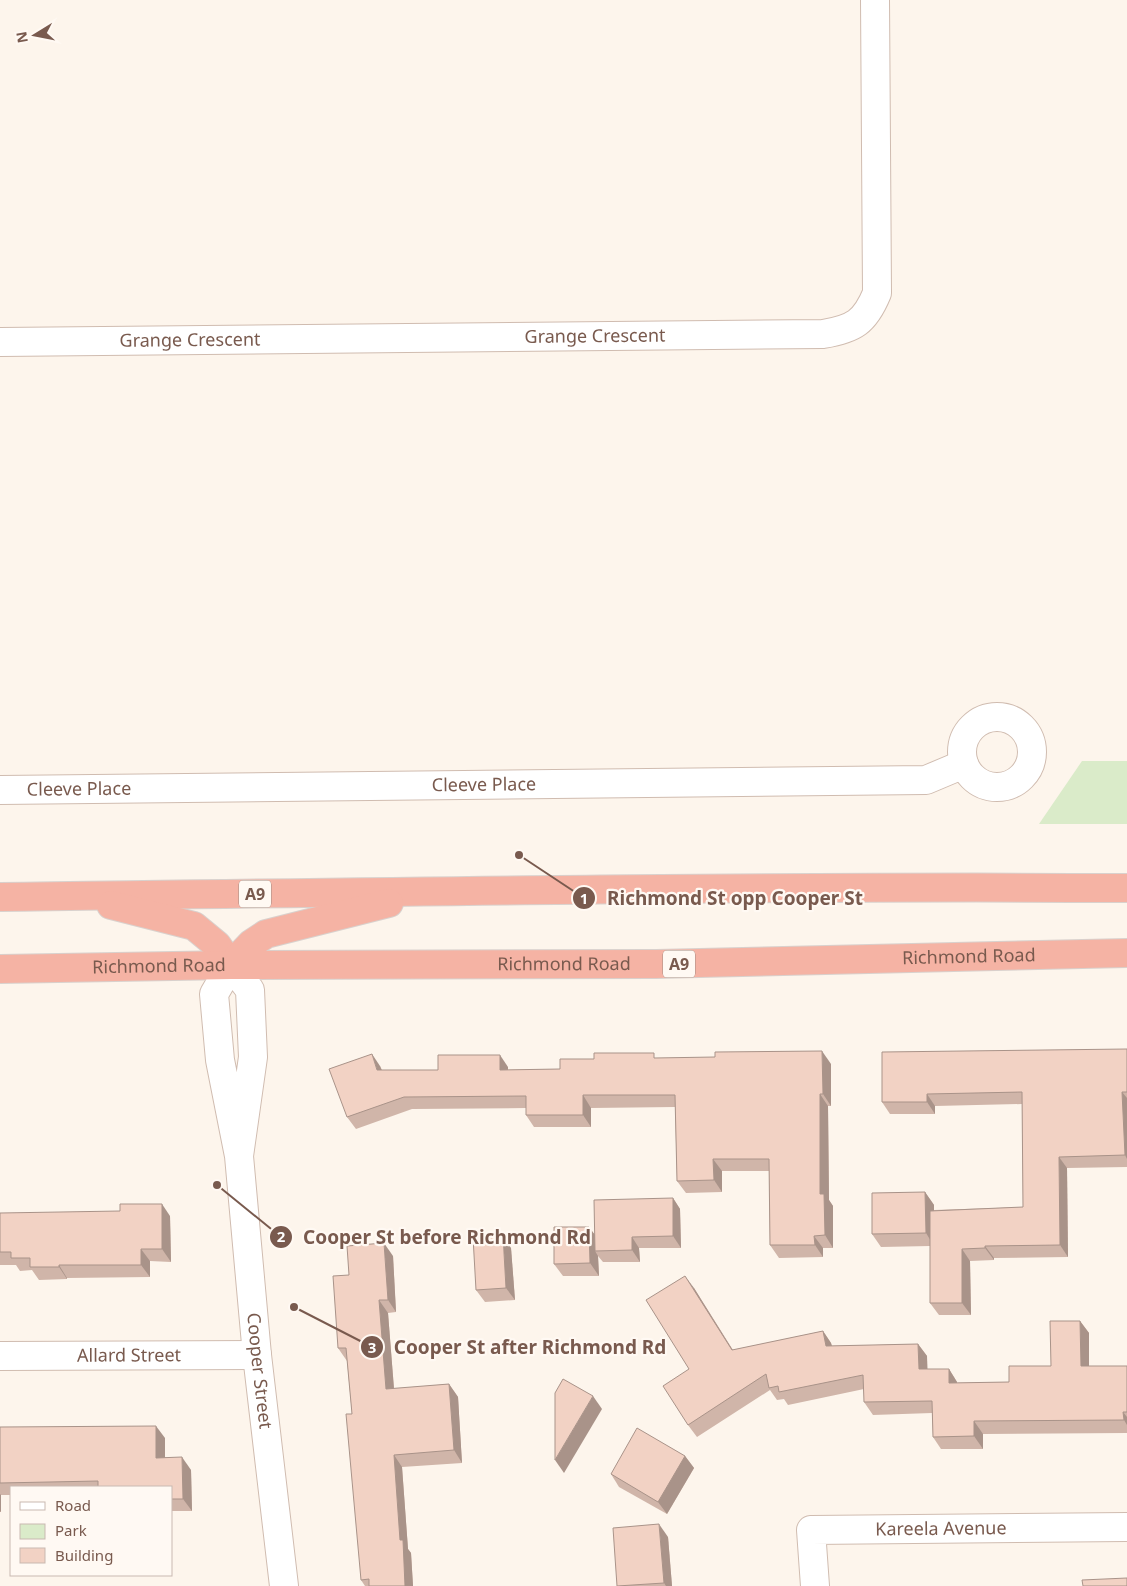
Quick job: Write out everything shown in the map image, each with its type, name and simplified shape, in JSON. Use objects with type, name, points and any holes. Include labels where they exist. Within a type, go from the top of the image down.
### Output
[{"type":"highway","name":"A9","points":[[0,897],[1003,887],[1127,888]]},
{"type":"highway","points":[[75,896],[194,926],[217,945],[231,965],[251,944],[266,934],[434,892]]},
{"type":"highway","name":"Richmond Road","points":[[0,969],[231,965],[656,964],[1127,953]]},
{"type":"street","name":"Grange Crescent","points":[[0,342],[823,334],[841,331],[858,323],[870,310],[877,293],[875,0]]},
{"type":"street","name":"Cleeve Place","points":[[0,790],[926,780],[964,764]]},
{"type":"street","name":"Cooper Street","points":[[239,1156],[254,1057],[250,990],[231,965],[214,994],[220,1060],[239,1156],[258,1355],[284,1586]]},
{"type":"street","name":"Allard Street","points":[[0,1356],[258,1355]]},
{"type":"street","name":"Kareela Avenue","points":[[815,1586],[811,1530],[1127,1527]]},
{"type":"green space","points":[[1082,761],[1127,761],[1127,824],[1039,824]]},
{"type":"building","points":[[1127,1049],[1127,1092],[1122,1092],[1125,1155],[1059,1157],[1060,1245],[985,1246],[985,1248],[962,1249],[962,1303],[930,1303],[930,1211],[1023,1207],[1022,1092],[927,1094],[927,1102],[882,1102],[882,1052]]},
{"type":"building","points":[[822,1051],[823,1094],[820,1094],[820,1194],[824,1194],[825,1235],[814,1236],[815,1245],[770,1245],[769,1159],[713,1159],[714,1180],[677,1181],[675,1095],[583,1095],[583,1115],[526,1115],[526,1096],[404,1097],[347,1117],[329,1069],[372,1054],[377,1070],[438,1070],[438,1055],[500,1055],[500,1070],[560,1069],[560,1059],[594,1059],[594,1053],[654,1053],[654,1058],[715,1057],[715,1052]]},
{"type":"building","points":[[925,1192],[926,1233],[872,1234],[872,1193]]},
{"type":"building","points":[[673,1198],[673,1236],[632,1237],[632,1250],[595,1251],[594,1200]]},
{"type":"building","points":[[120,1204],[162,1204],[162,1249],[141,1249],[141,1265],[30,1267],[30,1258],[11,1258],[11,1252],[0,1252],[0,1213],[120,1211]]},
{"type":"building","points":[[554,1227],[589,1227],[590,1263],[554,1264]]},
{"type":"building","points":[[503,1235],[506,1288],[476,1290],[473,1237]]},
{"type":"building","points":[[384,1243],[388,1300],[379,1300],[386,1389],[449,1384],[454,1450],[394,1455],[400,1540],[403,1540],[405,1586],[369,1586],[369,1579],[361,1580],[346,1414],[352,1414],[346,1348],[338,1348],[333,1276],[349,1275],[347,1246]]},
{"type":"building","points":[[685,1276],[732,1350],[823,1331],[826,1346],[918,1344],[919,1369],[949,1369],[949,1383],[1009,1382],[1009,1366],[1051,1366],[1050,1321],[1080,1321],[1081,1366],[1127,1366],[1127,1412],[1123,1412],[1124,1420],[974,1421],[974,1436],[933,1437],[932,1401],[864,1402],[863,1375],[779,1392],[778,1386],[769,1388],[766,1374],[688,1425],[663,1386],[689,1369],[646,1300]]},
{"type":"building","points":[[563,1379],[593,1396],[555,1460],[555,1393]]},
{"type":"building","points":[[156,1426],[156,1458],[182,1457],[183,1499],[172,1499],[172,1486],[98,1486],[98,1481],[0,1483],[0,1427]]},
{"type":"building","points":[[637,1428],[685,1456],[658,1502],[611,1474]]},
{"type":"building","points":[[659,1524],[664,1583],[617,1586],[613,1528]]},
{"type":"building","points":[[1127,1578],[1127,1586],[1083,1586],[1082,1580]]},
{"type":"place","name":"Richmond St opp Cooper St","points":[[519,855]]},
{"type":"place","name":"Cooper St before Richmond Rd","points":[[217,1185]]},
{"type":"place","name":"Cooper St after Richmond Rd","points":[[294,1307]]}]
